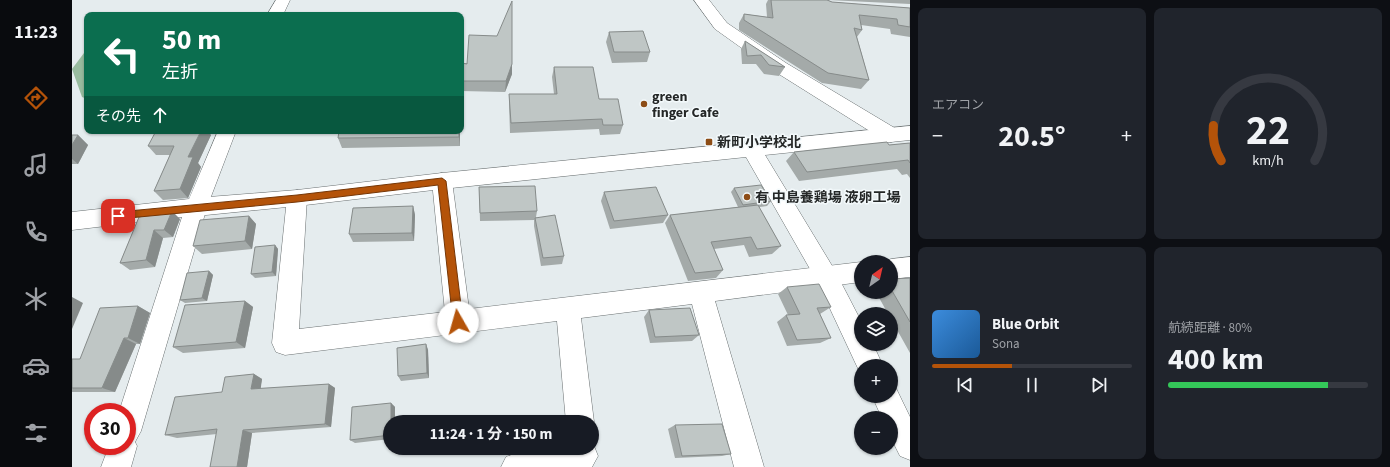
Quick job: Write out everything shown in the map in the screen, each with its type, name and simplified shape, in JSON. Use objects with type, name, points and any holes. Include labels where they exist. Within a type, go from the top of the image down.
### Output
[{"type":"street","points":[[277,12],[283,0]]},
{"type":"street","points":[[701,0],[721,26],[780,67],[900,134]]},
{"type":"street","points":[[136,403],[196,207],[226,134]]},
{"type":"street","points":[[72,221],[900,134]]},
{"type":"street","points":[[752,150],[826,276],[867,359]]},
{"type":"street","points":[[442,181],[458,322]]},
{"type":"street","points":[[297,198],[285,343],[701,293],[854,273]]},
{"type":"street","points":[[898,268],[910,267]]},
{"type":"street","points":[[701,293],[749,467]]},
{"type":"street","points":[[568,309],[579,415]]},
{"type":"street","points":[[888,403],[910,446]]},
{"type":"street","points":[[116,467],[119,455]]},
{"type":"street","points":[[516,467],[584,457]]},
{"type":"green space","points":[[84,53],[84,98],[82,97],[72,69]]},
{"type":"building","points":[[771,0],[827,0],[832,2],[910,8],[910,27],[898,25],[897,19],[859,15],[862,30],[854,28],[869,80],[828,73],[744,20],[744,14],[773,18]]},
{"type":"building","points":[[512,1],[512,64],[506,81],[464,81],[464,64],[467,64],[469,35],[497,36]]},
{"type":"building","points":[[643,31],[650,52],[614,52],[609,32]]},
{"type":"building","points":[[745,41],[785,67],[769,65],[761,55],[747,56]]},
{"type":"building","points":[[554,67],[593,67],[599,99],[618,99],[623,125],[603,125],[602,119],[511,123],[509,94],[557,94]]},
{"type":"building","points":[[154,134],[200,134],[188,157],[193,157],[180,189],[154,191],[174,146],[148,146]]},
{"type":"building","points":[[339,134],[459,134],[459,137],[338,138]]},
{"type":"building","points":[[72,135],[78,135],[72,145]]},
{"type":"building","points":[[887,142],[889,145],[910,143],[910,163],[908,160],[807,172],[794,152],[858,145]]},
{"type":"building","points":[[761,185],[771,201],[743,205],[734,188]]},
{"type":"building","points":[[535,186],[537,211],[480,213],[479,187]]},
{"type":"building","points":[[656,187],[668,215],[614,221],[604,192]]},
{"type":"building","points":[[758,205],[781,246],[757,249],[751,237],[711,242],[723,270],[695,273],[670,215]]},
{"type":"building","points":[[413,206],[412,233],[349,234],[353,208]]},
{"type":"building","points":[[172,211],[164,230],[154,230],[146,260],[120,263],[139,217],[144,216],[145,214]]},
{"type":"building","points":[[555,215],[564,256],[543,258],[535,218]]},
{"type":"building","points":[[249,216],[245,241],[193,246],[200,220]]},
{"type":"building","points":[[275,245],[272,272],[251,274],[255,247]]},
{"type":"building","points":[[209,271],[202,298],[180,300],[187,273]]},
{"type":"building","points":[[910,278],[910,322],[897,299],[898,299],[898,279]]},
{"type":"building","points":[[819,284],[831,307],[817,308],[831,338],[797,340],[786,315],[800,314],[787,287]]},
{"type":"building","points":[[245,301],[236,342],[173,347],[185,305]]},
{"type":"building","points":[[138,306],[128,338],[124,338],[102,388],[72,388],[72,359],[80,359],[100,308]]},
{"type":"building","points":[[690,308],[699,335],[655,337],[649,310]]},
{"type":"building","points":[[426,344],[427,373],[398,376],[397,348]]},
{"type":"building","points":[[254,374],[251,389],[329,384],[325,424],[243,430],[237,467],[210,467],[217,429],[165,435],[175,397],[222,392],[225,377]]},
{"type":"building","points":[[391,403],[391,415],[383,415],[383,436],[350,440],[352,407]]},
{"type":"building","points":[[722,424],[731,454],[682,456],[675,425]]},
{"type":"place","name":"green finger Cafe","points":[[644,104]]},
{"type":"place","name":"新町小学校北","points":[[709,142]]},
{"type":"place","name":"有 中島養鶏場 液卵工場","points":[[747,197]]},
{"type":"route","points":[[118,216],[297,198],[442,181],[458,322]]}]
